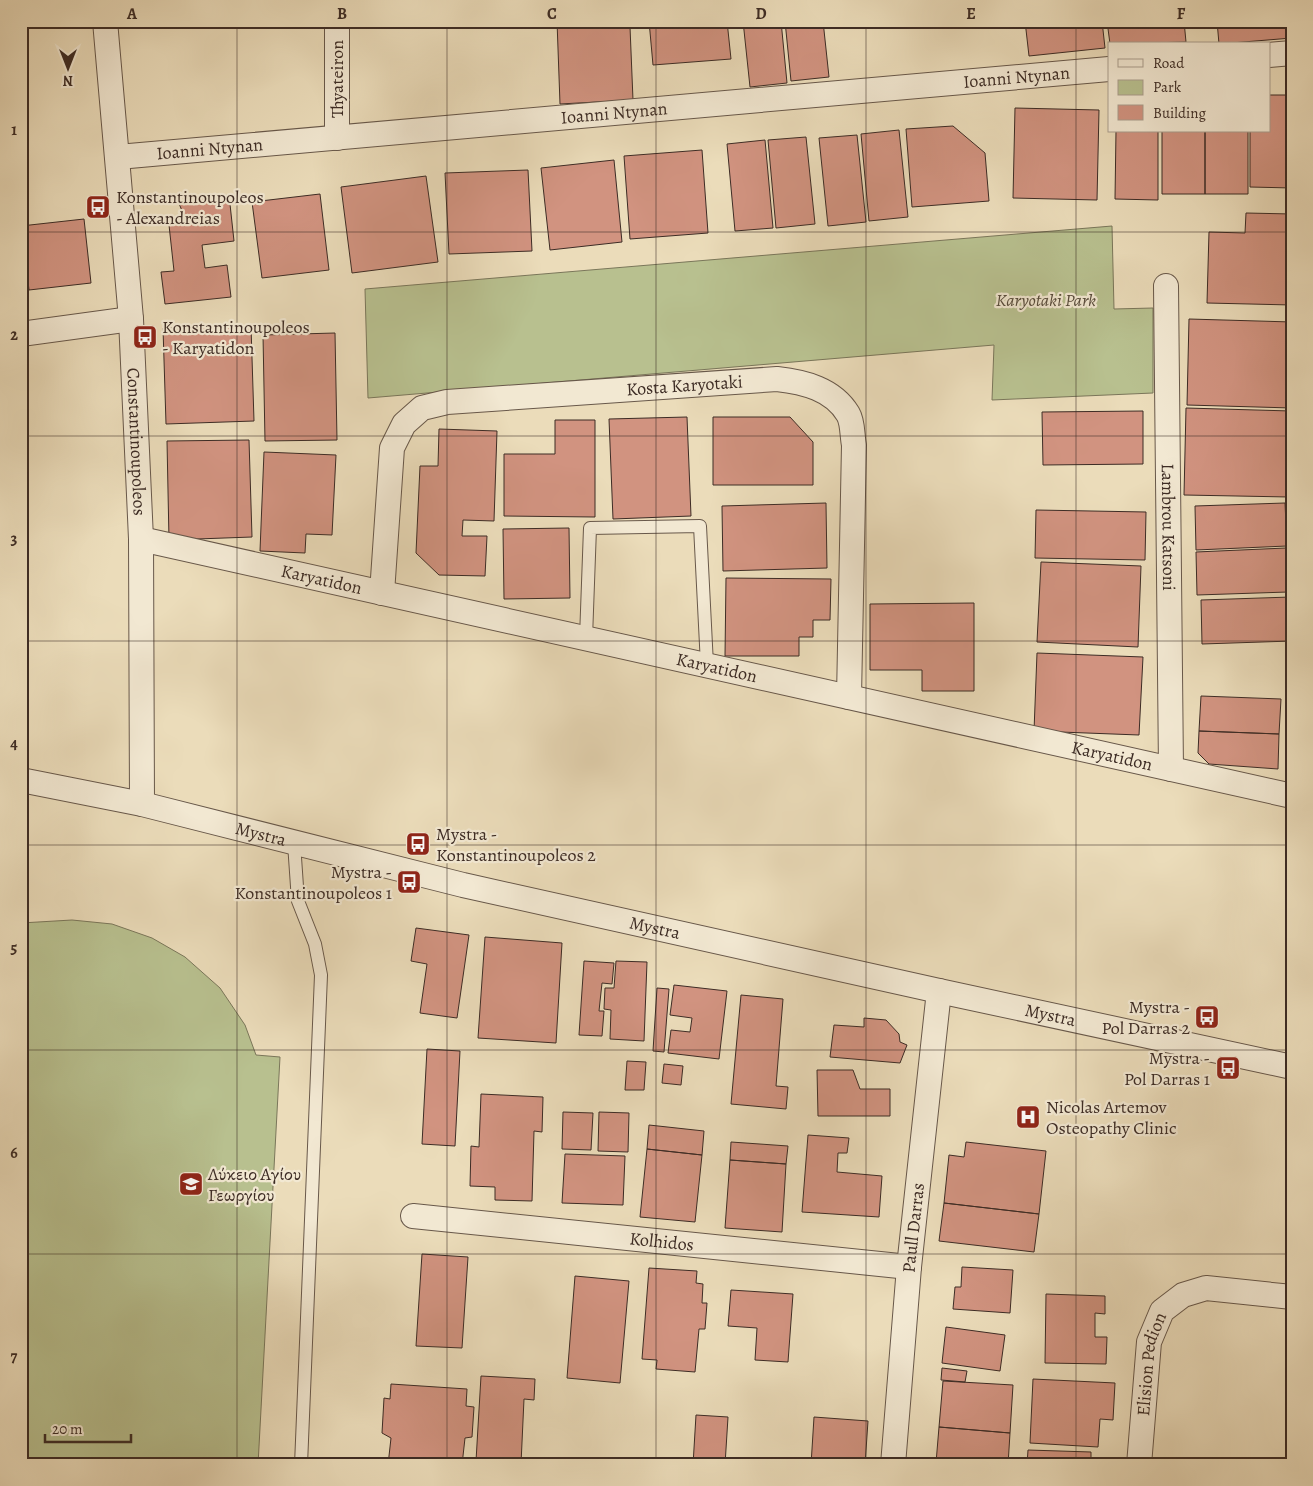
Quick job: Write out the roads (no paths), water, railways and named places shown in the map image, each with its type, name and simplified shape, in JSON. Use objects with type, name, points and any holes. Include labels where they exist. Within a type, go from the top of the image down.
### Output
[{"type":"street","name":"Constantinoupoleos","points":[[106,21],[131,319],[141,539],[142,804]]},
{"type":"street","name":"Thyateiron","points":[[337,21],[337,138]]},
{"type":"street","points":[[1270,55],[1292,53]]},
{"type":"street","name":"Ioanni Ntynan","points":[[118,157],[1108,69]]},
{"type":"street","name":"Lambrou Katsoni","points":[[1166,286],[1171,769]]},
{"type":"street","points":[[21,334],[131,319]]},
{"type":"street","name":"Kosta Karyotaki","points":[[382,593],[392,448],[404,424],[422,408],[447,402],[757,380],[777,379],[804,383],[831,396],[849,415],[854,445],[849,697]]},
{"type":"street","name":"Karyatidon","points":[[141,539],[1292,796]]},
{"type":"street","name":"Mystra","points":[[21,780],[142,804],[463,885],[1292,1067]]},
{"type":"street","name":"Paull Darras","points":[[892,1465],[909,1267],[939,991]]},
{"type":"street","name":"Kolhidos","points":[[413,1216],[909,1267]]},
{"type":"street","name":"Elision Pedion","points":[[1139,1465],[1149,1342],[1162,1311],[1183,1295],[1206,1288],[1292,1297]]},
{"type":"lane","points":[[586,638],[590,528],[700,526],[707,666]]},
{"type":"lane","points":[[294,842],[298,901],[315,944],[322,975],[301,1465]]},
{"type":"place","name":"Konstantinoupoleos - Alexandreias","points":[[98,207]]},
{"type":"place","name":"Konstantinoupoleos - Karyatidon","points":[[145,337]]},
{"type":"place","name":"Mystra - Konstantinoupoleos 2","points":[[418,844]]},
{"type":"place","name":"Mystra - Konstantinoupoleos 1","points":[[409,882]]},
{"type":"place","name":"Mystra - Pol Darras 2","points":[[1207,1017]]},
{"type":"place","name":"Mystra - Pol Darras 1","points":[[1228,1068]]},
{"type":"place","name":"Nicolas Artemov Osteopathy Clinic","points":[[1028,1117]]},
{"type":"place","name":"Λύκειο Αγίου Γεωργίου","points":[[191,1184]]},
{"type":"park label","name":"Karyotaki Park","points":[[1046,300]]}]
